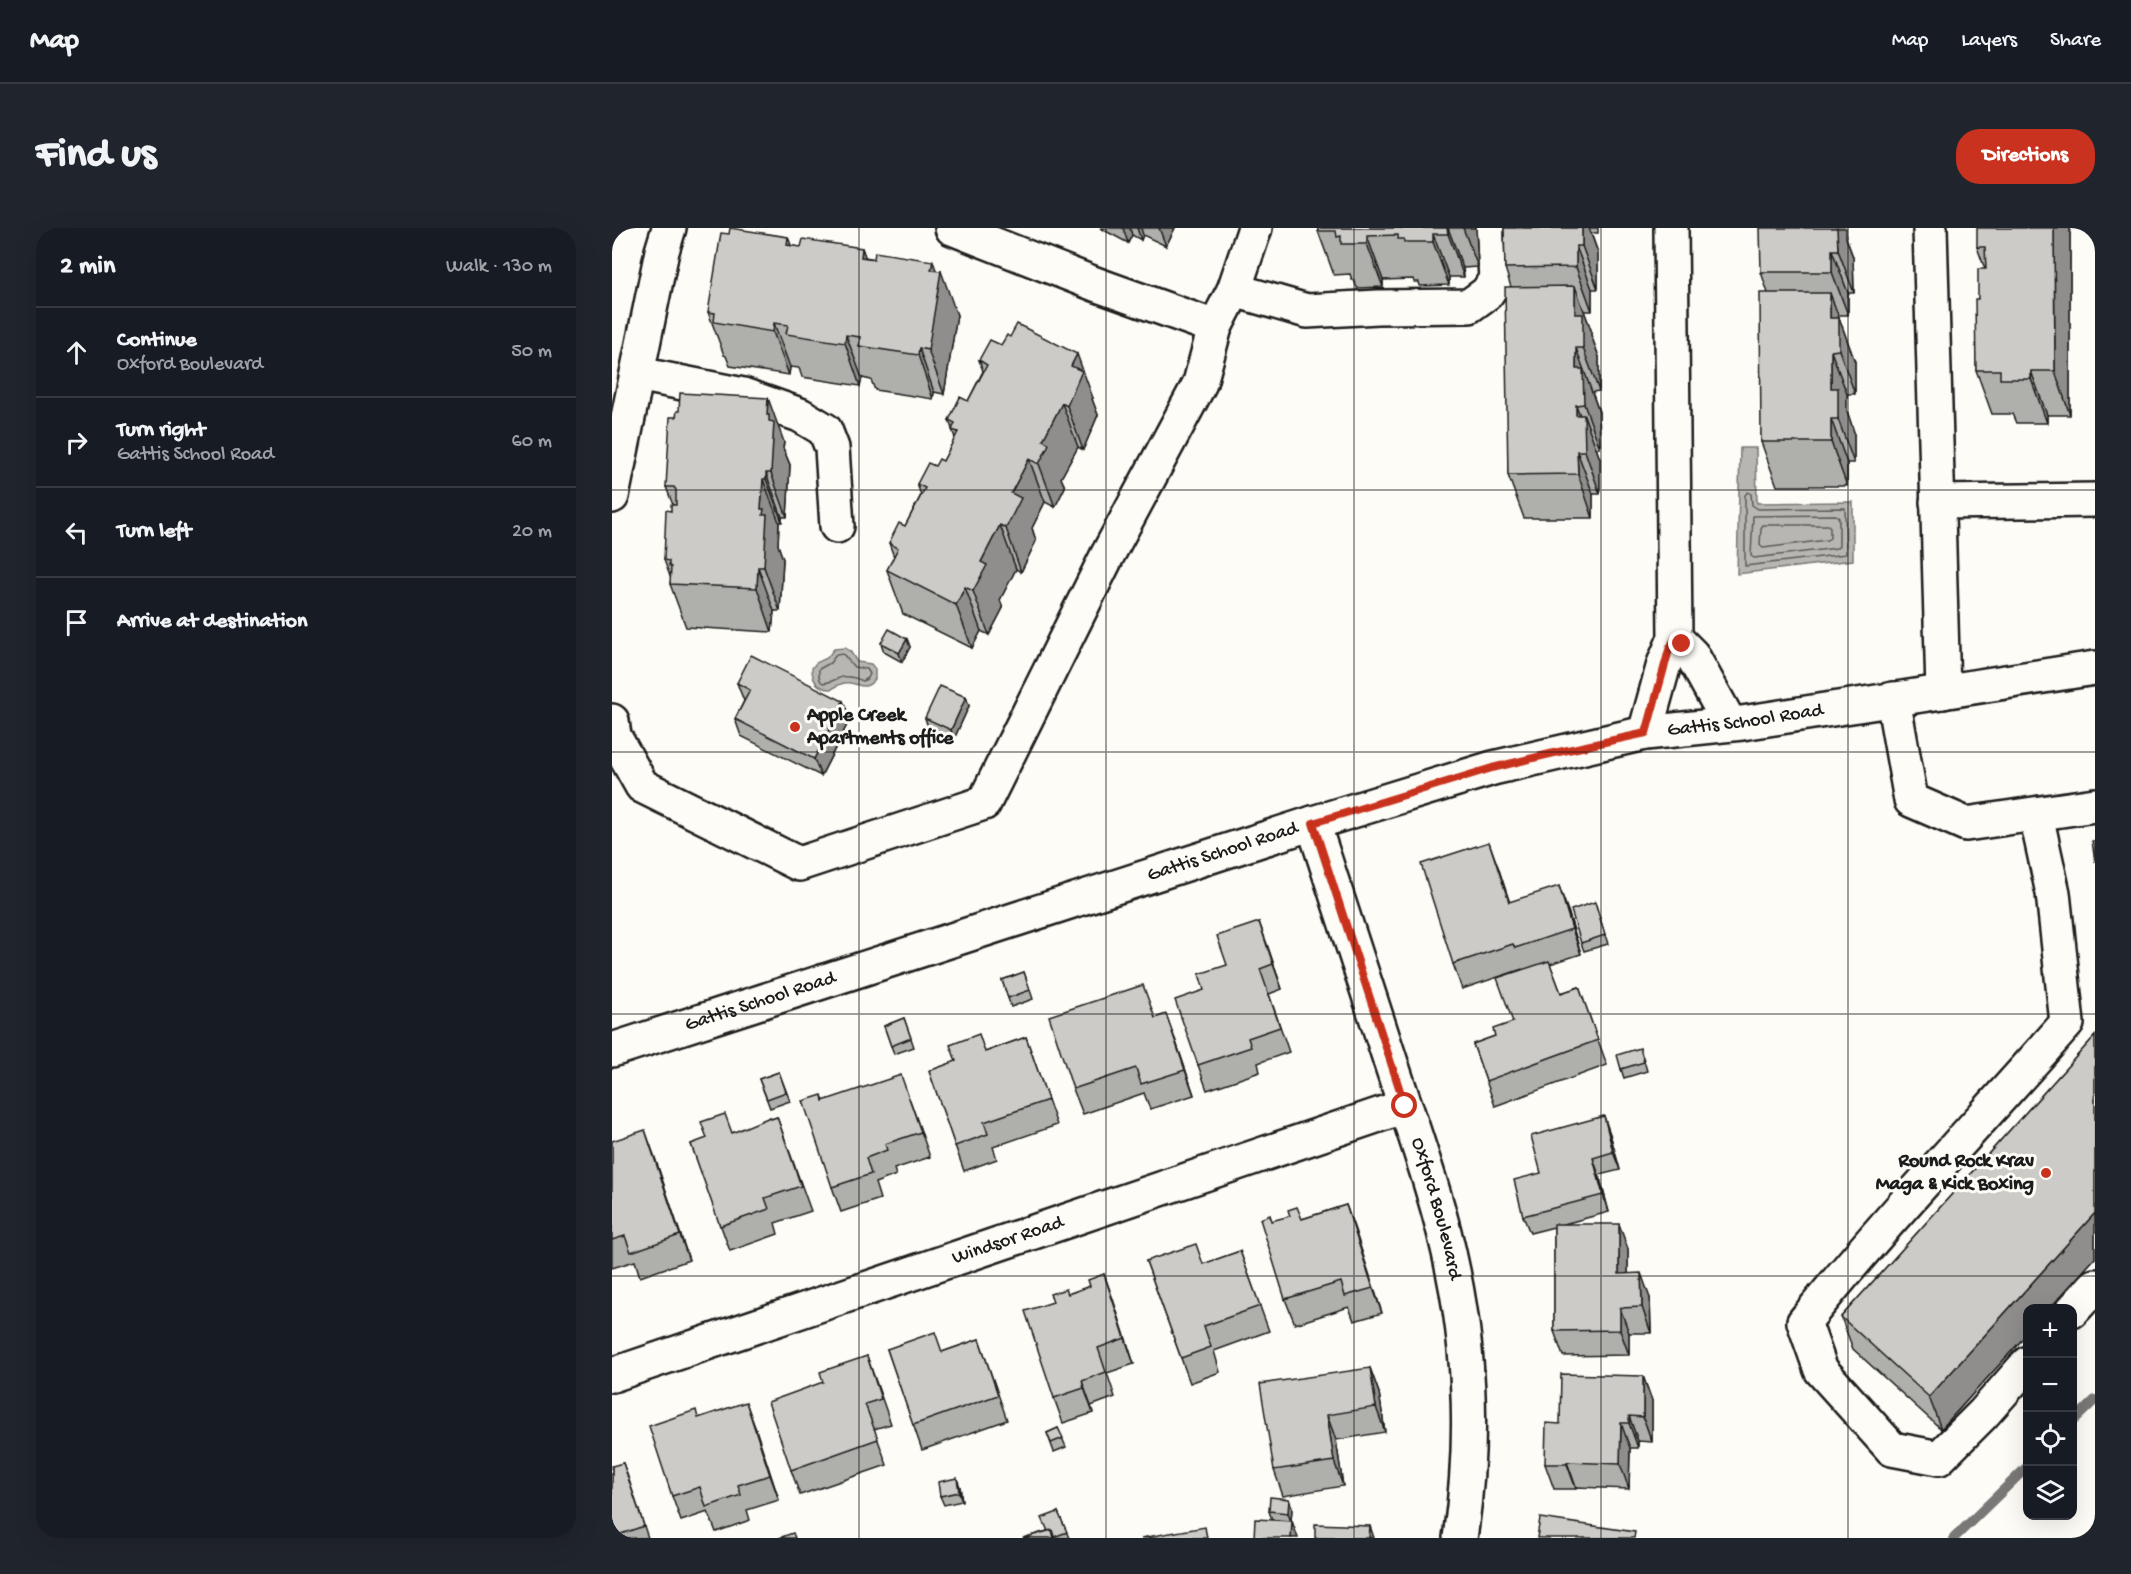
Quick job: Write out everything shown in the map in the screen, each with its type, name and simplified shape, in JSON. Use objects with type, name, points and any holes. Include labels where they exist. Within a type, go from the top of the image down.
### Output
[{"type":"street","points":[[612,496],[662,251],[669,228]]},
{"type":"street","points":[[952,228],[1095,284],[1215,327]]},
{"type":"street","points":[[613,732],[642,786],[799,864],[984,803],[1107,556],[1200,383],[1215,327],[1234,290],[1255,228]]},
{"type":"street","points":[[1234,290],[1307,311],[1378,307],[1469,306],[1487,293],[1496,279],[1493,228]]},
{"type":"street","points":[[1646,733],[1664,664],[1675,638],[1671,228]]},
{"type":"street","points":[[1930,228],[1943,692]]},
{"type":"street","points":[[638,374],[743,395],[800,415],[825,430],[832,448],[837,526]]},
{"type":"street","points":[[1937,502],[2095,500]]},
{"type":"street","points":[[1675,638],[1692,655],[1730,724]]},
{"type":"street","name":"Gattis School Road","points":[[614,1044],[1492,768],[1646,733],[1730,724],[2095,668]]},
{"type":"street","points":[[1893,699],[1911,800],[1966,824],[2095,805]]},
{"type":"street","points":[[2023,1369],[1983,1414],[1939,1458],[1892,1449],[1821,1370],[1804,1322],[1855,1259],[1979,1124],[2067,1023],[2053,893],[2036,815]]},
{"type":"street","name":"Oxford Boulevard","points":[[1313,823],[1431,1184],[1453,1268],[1459,1300],[1466,1368],[1468,1435],[1465,1504],[1460,1538]]},
{"type":"street","name":"Windsor Road","points":[[612,1375],[1405,1106]]},
{"type":"street","points":[[2077,1306],[2095,1286]]},
{"type":"water","points":[[1740,448],[1756,448],[1757,503],[1853,502],[1853,560],[1737,574]]},
{"type":"water","points":[[845,648],[850,651],[857,662],[871,664],[875,669],[875,679],[866,686],[846,683],[827,689],[820,686],[813,677],[812,668],[816,663],[827,658],[834,649]]},
{"type":"building","points":[[730,228],[788,237],[787,245],[801,247],[803,239],[862,248],[861,257],[874,259],[875,252],[933,261],[931,270],[941,271],[928,350],[919,348],[918,355],[859,346],[860,337],[846,335],[845,343],[786,334],[788,325],[774,323],[773,332],[714,322],[715,313],[708,312],[721,233],[729,234]]},
{"type":"building","points":[[1318,228],[1447,228],[1448,234],[1433,234],[1433,242],[1404,242],[1404,239],[1398,239],[1398,235],[1367,236],[1367,244],[1341,244],[1341,236],[1337,237],[1336,231],[1318,231]]},
{"type":"building","points":[[1504,228],[1582,228],[1582,246],[1576,246],[1576,267],[1505,268]]},
{"type":"building","points":[[1760,228],[1837,228],[1838,250],[1832,250],[1832,272],[1761,272]]},
{"type":"building","points":[[1977,228],[2054,228],[2055,371],[2031,371],[2031,379],[2000,379],[2000,370],[1976,370],[1975,299],[1978,299],[1978,269],[1986,269],[1985,247],[1977,247]]},
{"type":"building","points":[[1575,286],[1575,314],[1583,314],[1583,348],[1576,348],[1576,369],[1583,369],[1584,404],[1576,405],[1576,415],[1584,415],[1585,451],[1577,451],[1578,474],[1508,475],[1505,287]]},
{"type":"building","points":[[1760,293],[1830,293],[1830,318],[1839,318],[1839,350],[1831,351],[1831,388],[1838,388],[1838,419],[1831,419],[1831,442],[1761,442]]},
{"type":"building","points":[[1017,324],[1077,354],[1071,366],[1082,371],[1067,406],[1062,403],[1043,440],[1049,444],[1039,464],[1029,459],[1011,493],[1021,498],[1006,528],[1000,525],[981,562],[987,565],[973,591],[965,587],[956,605],[887,570],[898,548],[889,543],[899,523],[905,526],[925,488],[917,484],[928,463],[935,466],[939,459],[943,461],[958,432],[952,430],[955,423],[949,420],[960,397],[968,401],[987,365],[979,360],[990,340],[1001,345],[1007,335],[1010,337]]},
{"type":"building","points":[[680,393],[768,398],[767,415],[769,415],[769,421],[774,422],[771,473],[766,473],[766,479],[763,479],[761,509],[764,509],[763,515],[767,515],[764,567],[758,567],[757,588],[670,584],[671,567],[669,561],[664,560],[666,510],[671,511],[671,505],[676,505],[676,490],[674,487],[666,487],[670,417],[676,417],[679,411]]},
{"type":"building","points":[[889,629],[907,639],[899,653],[881,643]]},
{"type":"building","name":"Apple Creek Apartments office","points":[[751,655],[843,701],[814,759],[735,719],[750,690],[737,683]]},
{"type":"building","points":[[940,686],[966,697],[951,730],[925,718]]},
{"type":"building","points":[[2092,841],[2095,841],[2095,862]]},
{"type":"building","points":[[1489,842],[1509,902],[1559,886],[1572,929],[1515,948],[1513,944],[1453,964],[1421,864]]},
{"type":"building","points":[[1595,902],[1605,935],[1581,943],[1571,910]]},
{"type":"building","points":[[1259,922],[1273,964],[1260,969],[1280,1027],[1248,1038],[1251,1047],[1198,1065],[1175,1000],[1204,990],[1199,974],[1227,965],[1217,936]]},
{"type":"building","points":[[1549,961],[1561,993],[1579,987],[1598,1040],[1486,1081],[1473,1044],[1495,1036],[1493,1029],[1513,1022],[1497,978]]},
{"type":"building","points":[[1024,972],[1030,990],[1008,998],[1002,980]]},
{"type":"building","points":[[1143,985],[1155,1018],[1166,1014],[1185,1070],[1141,1084],[1136,1068],[1073,1089],[1049,1016]]},
{"type":"building","points":[[904,1018],[911,1038],[891,1046],[884,1026]]},
{"type":"building","points":[[979,1034],[985,1052],[1026,1037],[1048,1100],[984,1122],[988,1134],[955,1146],[929,1071],[956,1061],[950,1045]]},
{"type":"building","points":[[2095,1036],[2095,1213],[1929,1397],[1841,1317]]},
{"type":"building","points":[[1640,1048],[1644,1062],[1621,1069],[1617,1055]]},
{"type":"building","points":[[779,1072],[786,1092],[767,1099],[759,1079]]},
{"type":"building","points":[[901,1075],[921,1132],[885,1144],[887,1150],[866,1158],[871,1174],[832,1187],[803,1101],[822,1095],[823,1101]]},
{"type":"building","points":[[725,1114],[732,1133],[770,1117],[771,1119],[777,1117],[801,1186],[765,1198],[769,1209],[720,1226],[691,1144],[707,1138],[701,1122]]},
{"type":"building","points":[[1604,1116],[1613,1152],[1593,1158],[1603,1195],[1523,1216],[1514,1180],[1541,1173],[1531,1136]]},
{"type":"building","points":[[645,1130],[680,1235],[631,1252],[625,1236],[612,1240],[612,1141]]},
{"type":"building","points":[[1346,1205],[1373,1288],[1345,1296],[1341,1282],[1285,1299],[1260,1219],[1270,1215],[1271,1221],[1290,1216],[1288,1210],[1297,1207],[1302,1219]]},
{"type":"building","points":[[1554,1224],[1619,1224],[1619,1274],[1641,1273],[1642,1307],[1620,1308],[1620,1330],[1554,1331]]},
{"type":"building","points":[[1196,1244],[1203,1264],[1240,1251],[1260,1306],[1204,1326],[1211,1347],[1181,1358],[1146,1261]]},
{"type":"building","points":[[1104,1274],[1125,1338],[1098,1348],[1106,1372],[1082,1381],[1084,1388],[1054,1398],[1025,1311],[1053,1302],[1050,1294],[1066,1289],[1068,1294],[1090,1286],[1088,1280]]},
{"type":"building","points":[[935,1332],[942,1352],[979,1339],[998,1395],[913,1425],[887,1349]]},
{"type":"building","points":[[867,1356],[881,1399],[865,1404],[878,1439],[791,1470],[768,1402],[823,1382],[820,1372]]},
{"type":"building","points":[[1370,1368],[1376,1407],[1327,1415],[1334,1461],[1274,1470],[1260,1384]]},
{"type":"building","points":[[1561,1374],[1643,1376],[1643,1417],[1629,1416],[1629,1423],[1621,1423],[1620,1464],[1567,1462],[1567,1464],[1545,1464],[1546,1423],[1560,1424]]},
{"type":"building","points":[[746,1402],[770,1475],[738,1485],[741,1495],[706,1507],[700,1487],[672,1496],[649,1426],[696,1410],[698,1418]]},
{"type":"building","points":[[1058,1428],[1063,1438],[1051,1443],[1047,1433]]},
{"type":"building","points":[[623,1463],[644,1526],[612,1537],[612,1466]]},
{"type":"building","points":[[957,1478],[959,1492],[940,1496],[938,1482]]},
{"type":"building","points":[[1270,1497],[1289,1499],[1288,1513],[1269,1511]]},
{"type":"building","points":[[1058,1512],[1067,1532],[1054,1537],[1052,1530],[1048,1531],[1042,1518]]},
{"type":"building","points":[[1540,1518],[1635,1532],[1634,1538],[1537,1538]]},
{"type":"building","points":[[1255,1519],[1292,1521],[1291,1538],[1254,1538]]},
{"type":"building","points":[[1315,1524],[1370,1526],[1369,1538],[1315,1538]]},
{"type":"building","points":[[1205,1527],[1207,1538],[1141,1538]]},
{"type":"building","points":[[1052,1530],[1054,1538],[1023,1538]]},
{"type":"building","points":[[793,1533],[795,1538],[779,1538]]},
{"type":"waterway","points":[[2077,1417],[2095,1400]]},
{"type":"waterway","points":[[1954,1538],[2023,1471]]},
{"type":"place","name":"Apple Creek Apartments office","points":[[795,727]]},
{"type":"place","name":"Round Rock Krav Maga & Kick Boxing","points":[[2046,1173]]},
{"type":"route","points":[[1405,1106],[1313,823],[1492,768],[1646,733],[1669,650],[1675,638],[1682,644]]}]
